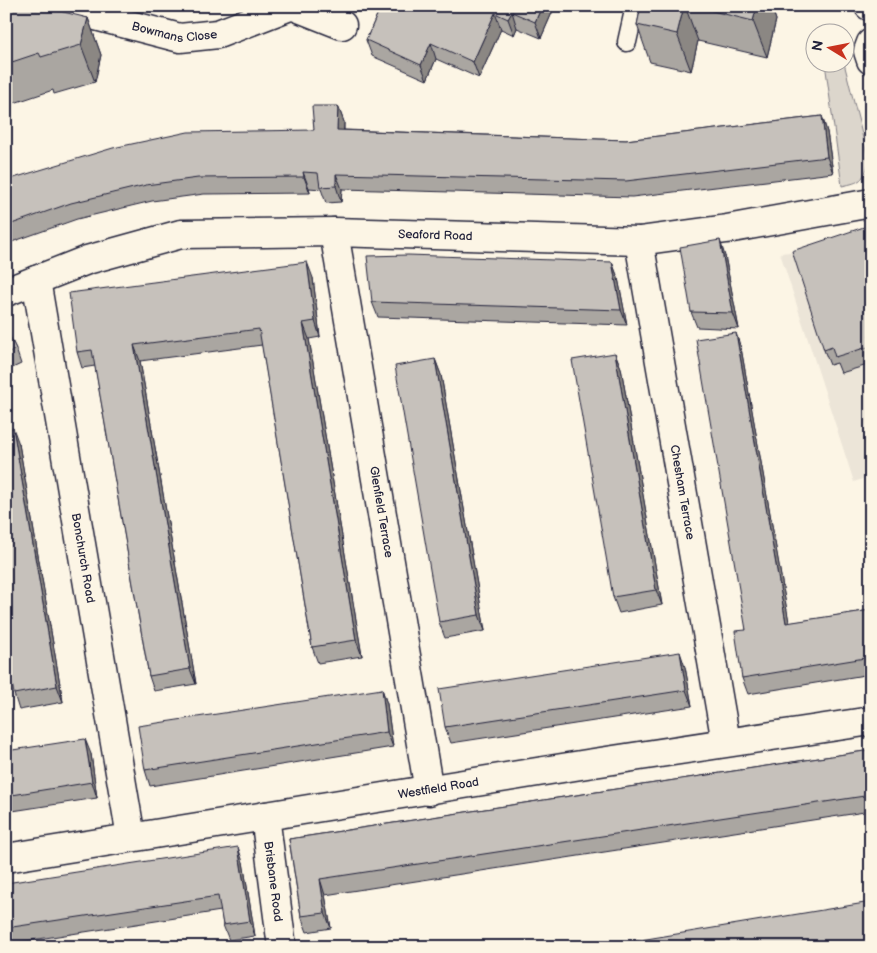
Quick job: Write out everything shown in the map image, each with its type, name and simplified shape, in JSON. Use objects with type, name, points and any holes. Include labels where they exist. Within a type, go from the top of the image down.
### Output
[{"type":"street","name":"Bowmans Close","points":[[56,6],[180,38],[218,34],[290,6]]},
{"type":"street","points":[[294,6],[342,25]]},
{"type":"street","points":[[871,43],[868,51],[871,60]]},
{"type":"street","name":"Seaford Road","points":[[6,292],[87,260],[181,234],[334,232],[639,241],[840,210],[871,203]]},
{"type":"street","name":"Glenfield Terrace","points":[[334,232],[429,791]]},
{"type":"street","name":"Chesham Terrace","points":[[639,241],[726,742]]},
{"type":"street","name":"Bonchurch Road","points":[[36,280],[131,837]]},
{"type":"street","name":"Westfield Road","points":[[6,858],[726,742],[871,721]]},
{"type":"street","name":"Brisbane Road","points":[[265,816],[282,947]]},
{"type":"lane","points":[[627,42],[635,6]]},
{"type":"shaded area","points":[[826,72],[846,72],[869,162],[860,180],[842,186]]},
{"type":"shaded area","points":[[871,244],[871,476],[854,482],[780,253]]},
{"type":"building","points":[[6,6],[25,6],[37,9],[39,6],[88,18],[81,45],[41,57],[39,53],[6,64]]},
{"type":"building","points":[[381,6],[542,6],[535,22],[512,12],[508,19],[495,13],[473,62],[431,43],[421,65],[366,40]]},
{"type":"building","points":[[641,6],[684,6],[677,34],[637,25]]},
{"type":"building","points":[[692,6],[757,6],[753,21]]},
{"type":"building","points":[[312,106],[338,106],[337,130],[626,140],[822,116],[827,157],[626,181],[336,174],[336,186],[320,187],[318,173],[303,172],[304,177],[198,178],[146,185],[71,203],[6,226],[6,180],[113,148],[188,132],[314,130]]},
{"type":"building","points":[[867,226],[871,238],[871,334],[869,335],[871,346],[835,357],[832,347],[824,350],[792,251]]},
{"type":"building","points":[[720,240],[733,313],[691,312],[680,247]]},
{"type":"building","points":[[408,255],[612,262],[621,310],[372,302],[367,256]]},
{"type":"building","points":[[307,262],[315,321],[303,323],[356,640],[312,647],[259,329],[134,345],[190,669],[149,676],[92,350],[77,352],[69,293]]},
{"type":"building","points":[[6,328],[16,349],[6,353]]},
{"type":"building","points":[[736,333],[786,623],[871,610],[871,657],[742,678],[735,631],[746,630],[696,339]]},
{"type":"building","points":[[615,353],[656,590],[613,597],[572,360]]},
{"type":"building","points":[[435,359],[479,615],[439,622],[395,366]]},
{"type":"building","points":[[13,428],[57,686],[14,694],[6,651],[6,429]]},
{"type":"building","points":[[680,652],[686,690],[445,727],[439,689]]},
{"type":"building","points":[[382,689],[387,732],[145,770],[138,726]]},
{"type":"building","points":[[85,739],[92,782],[6,796],[6,751]]},
{"type":"building","points":[[871,750],[871,795],[320,879],[325,913],[301,916],[289,839]]},
{"type":"building","points":[[238,847],[250,921],[223,925],[218,896],[6,928],[6,883]]},
{"type":"building","points":[[871,902],[871,947],[598,947]]}]
